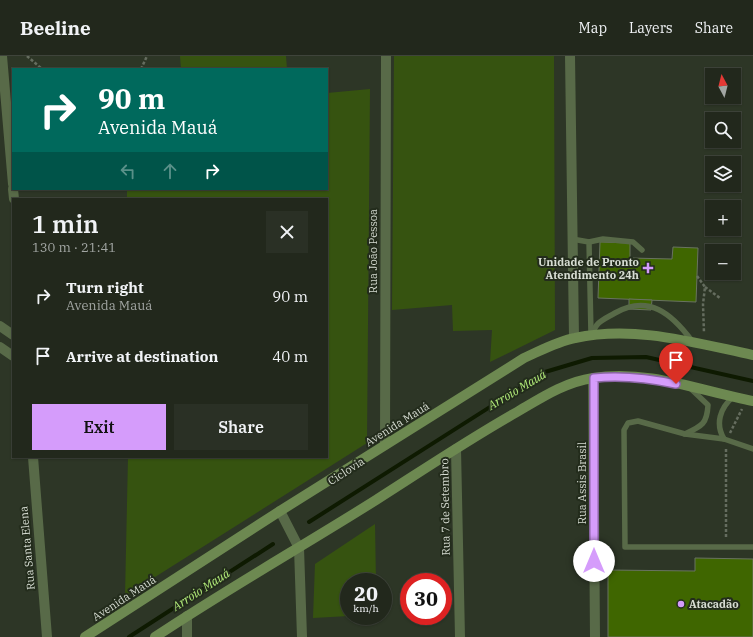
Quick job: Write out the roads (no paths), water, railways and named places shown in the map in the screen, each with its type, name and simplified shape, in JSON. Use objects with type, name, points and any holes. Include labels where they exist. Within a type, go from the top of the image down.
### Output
[{"type":"main road","name":"Avenida Mauá","points":[[85,637],[280,511],[524,358],[574,338],[620,332],[663,337],[753,355]]},
{"type":"main road","points":[[155,637],[488,428],[568,384],[594,378],[619,376],[652,379],[750,401]]},
{"type":"street","points":[[2,56],[12,172]]},
{"type":"street","name":"Rua João Pessoa","points":[[385,445],[386,56]]},
{"type":"street","points":[[570,56],[574,338]]},
{"type":"street","points":[[0,326],[12,334]]},
{"type":"street","points":[[0,347],[12,355]]},
{"type":"street","name":"Rua Assis Brasil","points":[[594,378],[595,637]]},
{"type":"street","name":"Rua 7 de Setembro","points":[[456,449],[460,637]]},
{"type":"street","name":"Rua Santa Elena","points":[[33,458],[47,637]]},
{"type":"street","points":[[280,511],[299,548],[302,637]]},
{"type":"street","points":[[187,616],[187,637]]},
{"type":"lane","points":[[572,240],[589,242],[603,239],[633,242],[642,250]]},
{"type":"lane","points":[[589,242],[591,336]]},
{"type":"lane","points":[[591,336],[596,324],[620,310],[628,307],[650,306],[664,311],[680,326],[693,343]]},
{"type":"lane","points":[[685,434],[698,427],[707,418],[708,405],[688,387]]},
{"type":"lane","points":[[725,439],[720,431],[719,423],[721,412],[725,403],[733,397]]},
{"type":"lane","points":[[753,449],[725,439],[685,434],[638,421],[628,423],[624,430],[626,547],[753,547]]},
{"type":"waterway","name":"Arroio Mauá","points":[[309,522],[545,372],[592,358],[646,357],[753,381]]},
{"type":"waterway","name":"Arroio Mauá","points":[[129,637],[273,544]]},
{"type":"place","name":"Unidade de Pronto Atendimento 24h","points":[[648,268]]},
{"type":"place","name":"Atacadão","points":[[681,604]]}]
